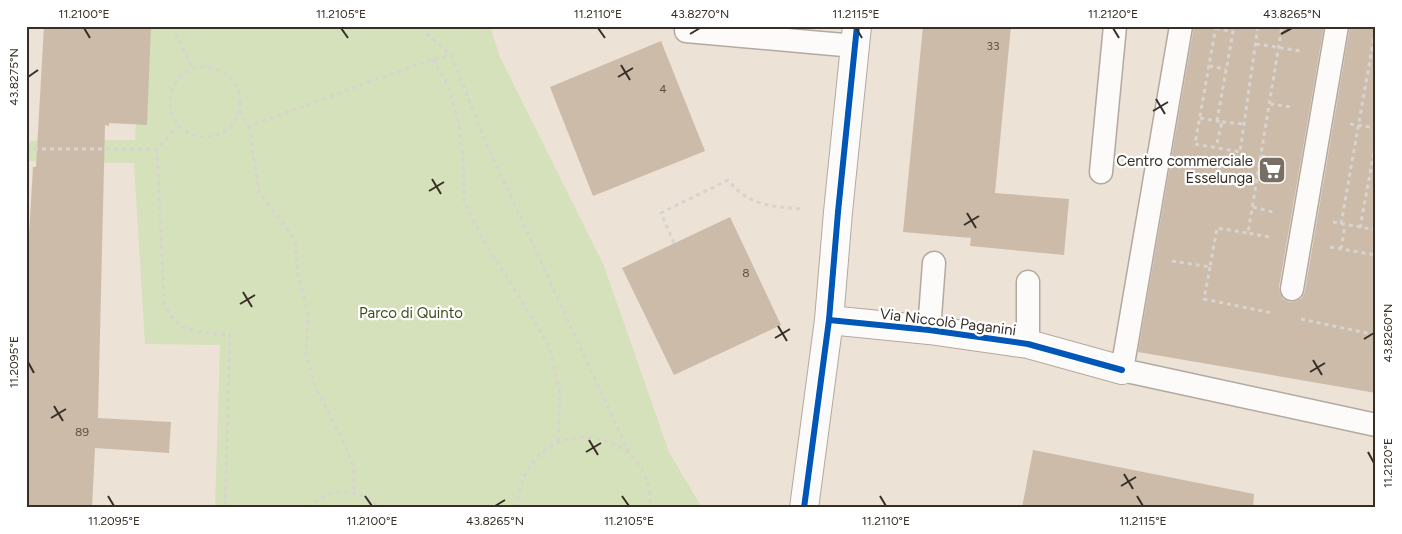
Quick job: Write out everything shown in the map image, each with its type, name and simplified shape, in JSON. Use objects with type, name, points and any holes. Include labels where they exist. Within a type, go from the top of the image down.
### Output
[{"type":"street","points":[[804,508],[829,320],[856,36]]},
{"type":"street","name":"Via Niccolò Paganini","points":[[829,320],[930,330],[1028,344],[1122,370]]},
{"type":"lane","points":[[1101,172],[1115,26]]},
{"type":"lane","points":[[1181,26],[1183,51],[1122,370],[1376,425]]},
{"type":"lane","points":[[1292,289],[1337,26]]},
{"type":"lane","points":[[686,32],[856,36]]},
{"type":"lane","points":[[930,330],[934,263]]},
{"type":"lane","points":[[1028,282],[1028,344]]},
{"type":"path","points":[[172,26],[193,69]]},
{"type":"path","points":[[424,26],[427,34],[451,55],[487,145],[630,455],[641,468],[648,483],[651,499],[650,508]]},
{"type":"path","points":[[1216,147],[1226,69],[1234,26]]},
{"type":"path","points":[[1188,143],[1240,152],[1258,26]]},
{"type":"path","points":[[1280,47],[1282,26]]},
{"type":"path","points":[[1341,249],[1343,224],[1376,26]]},
{"type":"path","points":[[1195,144],[1216,27],[1233,32]]},
{"type":"path","points":[[249,126],[433,59],[451,55]]},
{"type":"path","points":[[433,59],[450,88],[458,121],[463,156],[464,202],[482,238],[548,346],[560,393],[558,443]]},
{"type":"path","points":[[1209,66],[1226,69]]},
{"type":"path","points":[[209,67],[225,73],[236,86],[239,94],[239,111],[234,121],[218,135],[208,137],[197,136],[178,126],[170,111],[170,94],[178,78],[193,69],[209,67]]},
{"type":"path","points":[[1270,104],[1291,107]]},
{"type":"path","points":[[239,111],[249,126],[260,192],[294,239],[298,276],[308,312],[306,354],[315,386],[344,443],[354,468],[354,492]]},
{"type":"path","points":[[1200,118],[1244,124]]},
{"type":"path","points":[[178,126],[157,149],[164,302],[167,311],[180,326],[193,332],[230,335],[225,508]]},
{"type":"path","points":[[1360,228],[1376,141]]},
{"type":"path","points":[[26,149],[157,149]]},
{"type":"path","points":[[1261,156],[1282,160]]},
{"type":"path","points":[[674,243],[661,213],[728,180],[745,198],[762,204],[838,212]]},
{"type":"path","points":[[1253,207],[1273,212]]},
{"type":"path","points":[[1168,260],[1210,267],[1217,228],[1248,233]]},
{"type":"path","points":[[517,508],[518,492],[523,476],[532,462],[544,451],[558,443],[579,437],[602,439],[630,455]]},
{"type":"path","points":[[309,508],[315,501],[327,494],[340,491],[354,492],[365,496],[379,508]]},
{"type":"green space","name":"Parco di Quinto","points":[[142,26],[490,26],[500,57],[604,266],[669,452],[702,508],[215,508],[220,345],[145,344],[134,163],[26,161],[26,141],[135,140]]},
{"type":"building","points":[[44,26],[151,26],[147,125],[109,123],[109,126],[105,125],[98,418],[171,422],[169,453],[95,448],[92,508],[26,508],[28,252],[33,167],[36,167]]},
{"type":"building","points":[[923,26],[1011,26],[995,193],[1069,199],[1064,255],[970,246],[971,238],[903,232]]},
{"type":"building","name":"Centro commerciale Esselunga","points":[[1194,26],[1324,26],[1279,287],[1283,299],[1290,302],[1302,298],[1305,291],[1350,26],[1376,26],[1376,393],[1138,352]]},
{"type":"building","points":[[661,41],[705,151],[593,196],[550,87]]},
{"type":"building","points":[[730,217],[781,325],[674,375],[622,268]]},
{"type":"building","points":[[1033,450],[1254,494],[1253,508],[1022,508]]},
{"type":"cycle path","points":[[804,508],[829,320],[857,26]]},
{"type":"cycle path","points":[[829,320],[929,330],[1028,344],[1122,370]]},
{"type":"place","name":"Centro commerciale Esselunga","points":[[1272,170]]}]
